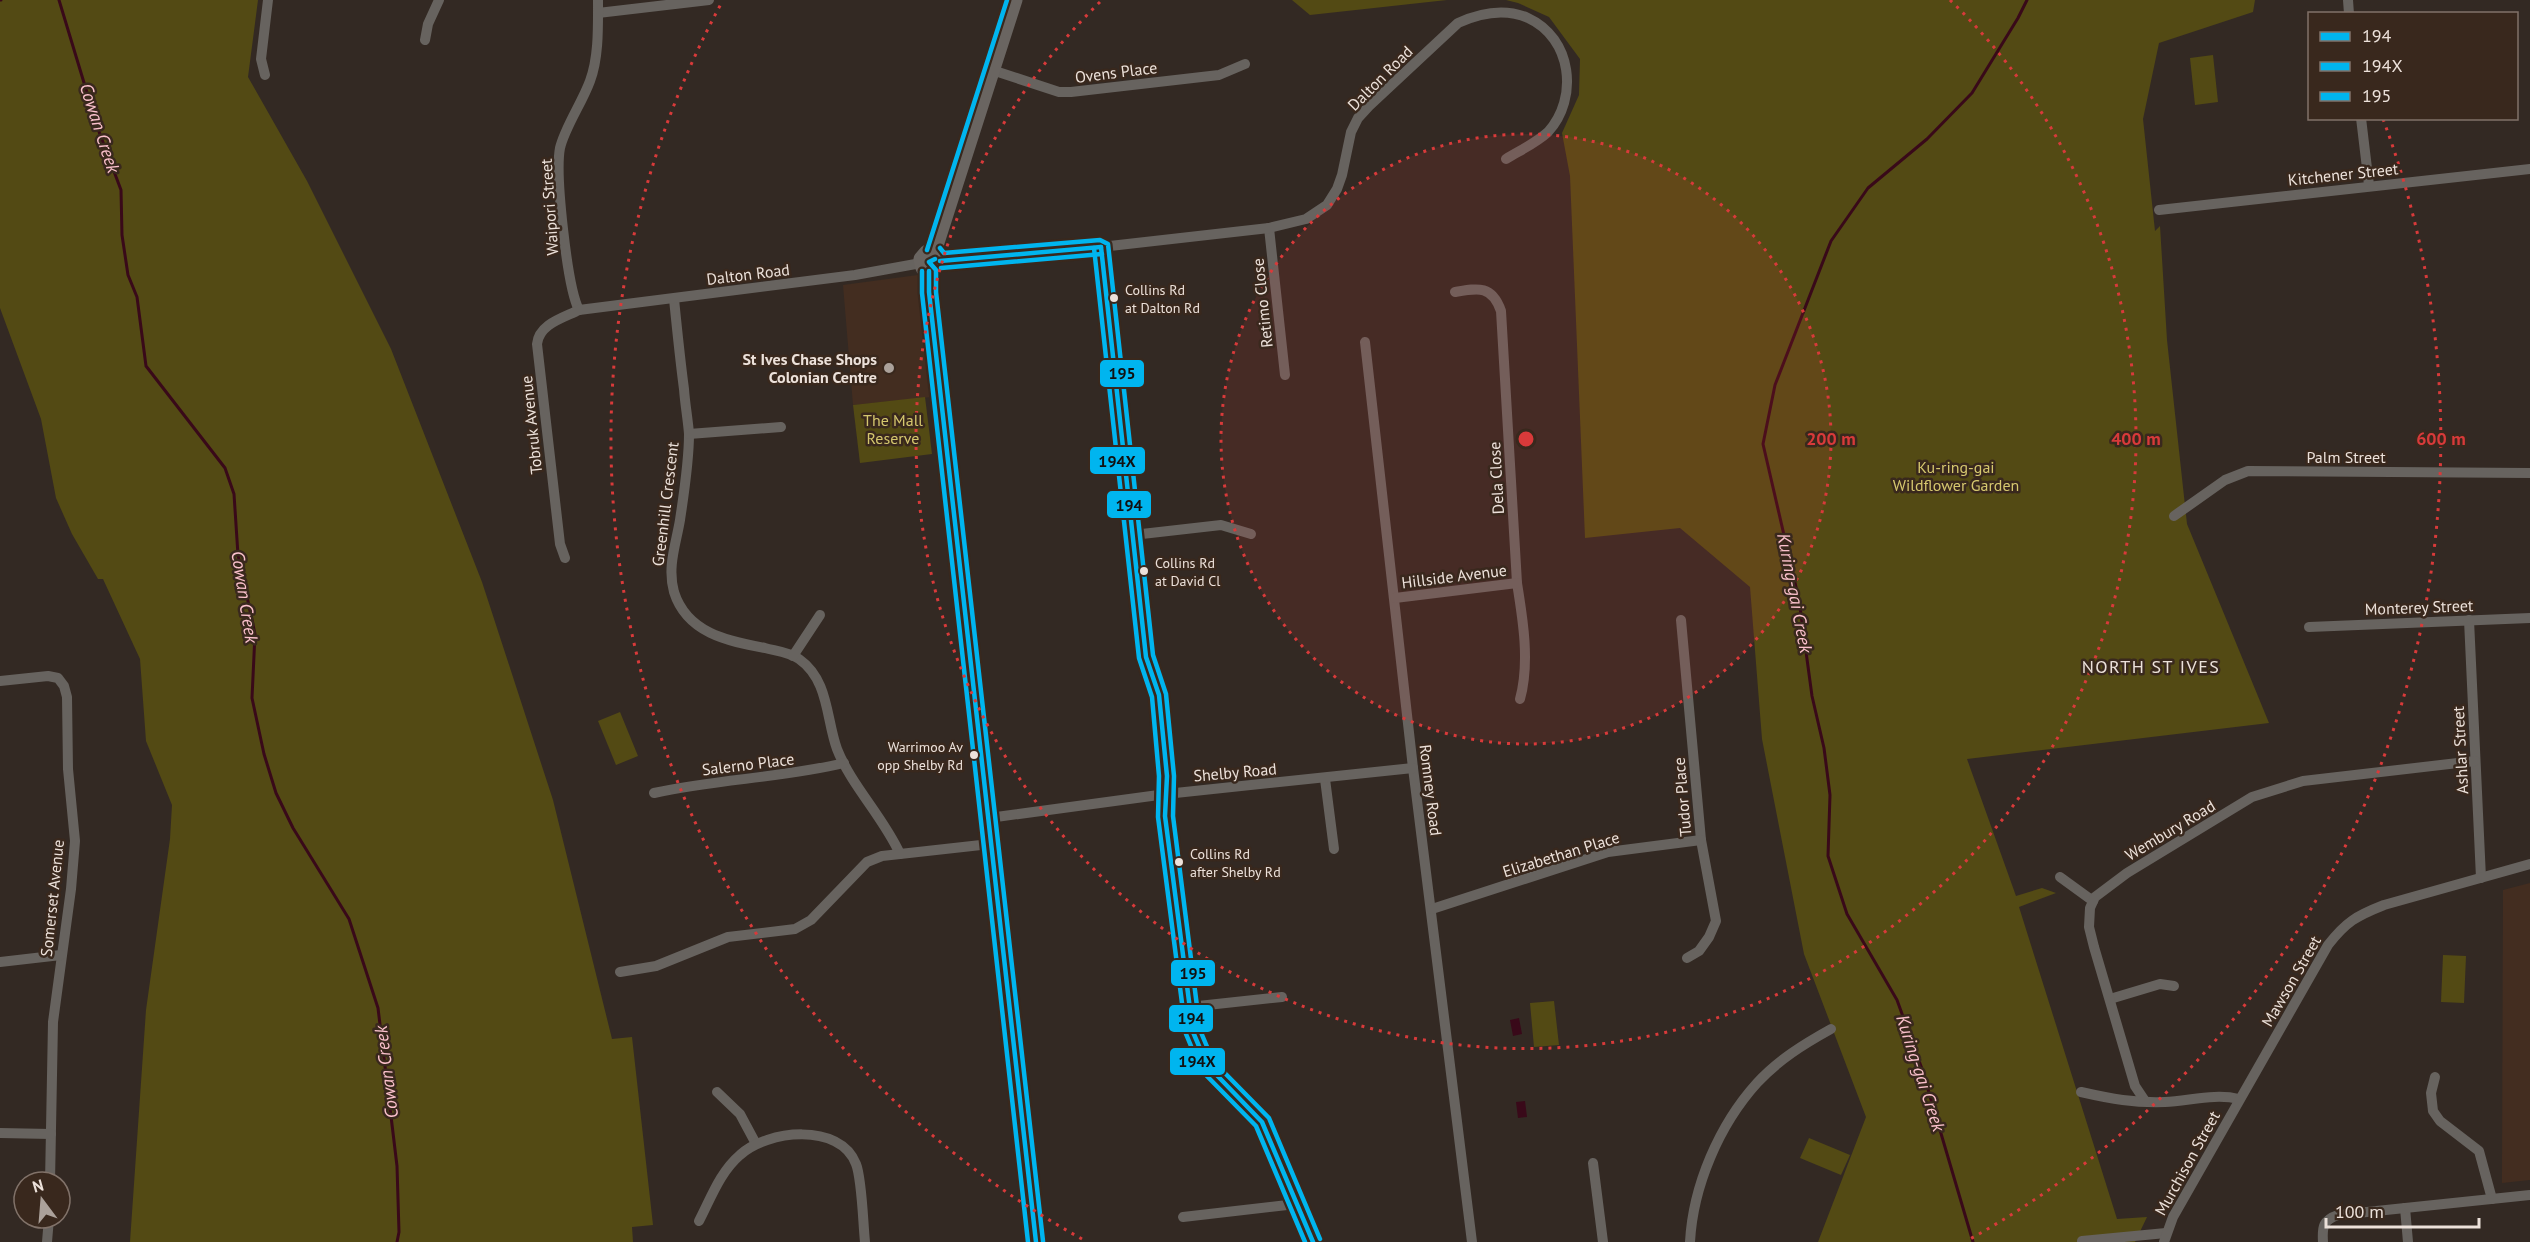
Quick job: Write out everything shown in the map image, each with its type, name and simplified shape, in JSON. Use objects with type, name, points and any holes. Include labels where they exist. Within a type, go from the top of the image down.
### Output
[{"type":"street","points":[[265,75],[261,58],[268,0]]},
{"type":"street","points":[[425,40],[428,24],[439,0]]},
{"type":"street","name":"Waipori Street","points":[[579,310],[570,283],[561,193],[560,148],[591,81],[595,64],[598,0]]},
{"type":"street","points":[[598,13],[709,0]]},
{"type":"street","points":[[1016,0],[931,262],[929,292],[1036,1242]]},
{"type":"street","name":"Dalton Road","points":[[579,310],[855,275],[931,262],[1101,247],[1269,228],[1306,219],[1327,205],[1342,175],[1351,132],[1358,118],[1458,23],[1473,16],[1494,12],[1514,14],[1530,19],[1544,29],[1564,57],[1568,76],[1567,93],[1561,112],[1548,131],[1506,159]]},
{"type":"street","name":"Ovens Place","points":[[992,70],[1059,92],[1071,92],[1219,75],[1245,64]]},
{"type":"street","points":[[2361,120],[2369,186]]},
{"type":"street","name":"Kitchener Street","points":[[2159,210],[2530,169]]},
{"type":"street","name":"Retimo Close","points":[[1269,228],[1285,375]]},
{"type":"street","points":[[1101,247],[1146,657],[1159,695],[1167,776],[1165,816],[1189,1007],[1197,1046],[1207,1065],[1262,1122],[1313,1242]]},
{"type":"street","name":"Dela Close","points":[[1455,292],[1478,288],[1490,293],[1497,300],[1501,311],[1517,583],[1522,610],[1526,680],[1521,699]]},
{"type":"street","name":"Greenhill Crescent","points":[[674,299],[688,434],[680,520],[670,572],[674,591],[681,608],[708,634],[793,656],[806,666],[818,681],[825,699],[837,748],[844,763],[893,837],[900,854]]},
{"type":"street","name":"Tobruk Avenue","points":[[565,558],[560,544],[537,344],[538,335],[544,328],[579,310]]},
{"type":"street","name":"Romney Road","points":[[1365,342],[1413,768],[1472,1242]]},
{"type":"street","points":[[688,434],[781,427]]},
{"type":"street","name":"Palm Street","points":[[2174,516],[2224,480],[2248,471],[2530,473]]},
{"type":"street","points":[[1133,535],[1221,525],[1251,534]]},
{"type":"street","name":"Hillside Avenue","points":[[1395,598],[1517,583]]},
{"type":"street","points":[[793,656],[820,615]]},
{"type":"street","name":"Monterey Street","points":[[2309,627],[2530,618]]},
{"type":"street","name":"Tudor Place","points":[[1681,620],[1701,840],[1716,921],[1699,951],[1687,958]]},
{"type":"street","name":"Ashlar Street","points":[[2469,620],[2481,878]]},
{"type":"street","name":"Somerset Avenue","points":[[0,681],[48,676],[58,678],[64,686],[67,697],[68,769],[75,841],[71,889],[53,1022],[50,1170]]},
{"type":"street","name":"Wembury Road","points":[[2093,902],[2106,887],[2252,797],[2303,781],[2475,760]]},
{"type":"street","name":"Salerno Place","points":[[654,793],[679,787],[808,772],[844,763]]},
{"type":"street","name":"Shelby Road","points":[[989,818],[1166,794],[1413,768]]},
{"type":"street","points":[[1325,778],[1334,849]]},
{"type":"street","name":"Elizabethan Place","points":[[1432,909],[1608,852],[1701,840]]},
{"type":"street","points":[[620,972],[656,966],[728,937],[795,929],[811,920],[867,861],[882,856],[990,844]]},
{"type":"street","name":"Mawson Street","points":[[2239,1099],[2328,945],[2343,925],[2361,914],[2384,905],[2530,864]]},
{"type":"street","points":[[2060,877],[2093,902],[2089,927],[2135,1086],[2145,1101]]},
{"type":"street","points":[[0,962],[61,955]]},
{"type":"street","points":[[2110,999],[2160,984],[2174,986]]},
{"type":"street","points":[[1189,1007],[1282,998]]},
{"type":"street","points":[[1690,1242],[1697,1197],[1707,1166],[1738,1108],[1756,1084],[1779,1062],[1831,1029]]},
{"type":"street","points":[[2435,1077],[2431,1093],[2433,1111],[2440,1121],[2479,1151],[2492,1199]]},
{"type":"street","points":[[717,1092],[740,1114],[755,1142]]},
{"type":"street","points":[[2081,1092],[2124,1102],[2164,1102],[2227,1096],[2239,1099]]},
{"type":"street","name":"Murchison Street","points":[[2165,1238],[2173,1217],[2239,1099]]},
{"type":"street","points":[[0,1133],[51,1134]]},
{"type":"street","points":[[699,1221],[723,1173],[755,1142],[806,1135],[827,1137],[845,1146],[856,1165],[865,1242]]},
{"type":"street","points":[[1593,1163],[1603,1242]]},
{"type":"street","points":[[2323,1242],[2322,1228],[2327,1219],[2338,1215],[2530,1195]]},
{"type":"street","points":[[1183,1217],[1296,1204]]},
{"type":"street","points":[[2404,1208],[2408,1242]]},
{"type":"street","points":[[2082,1240],[2165,1238]]},
{"type":"shaded area","points":[[918,275],[932,397],[853,405],[843,285]]},
{"type":"shaded area","points":[[2530,883],[2530,1180],[2502,1183],[2503,890]]},
{"type":"shaded area","points":[[1519,1018],[1522,1034],[1513,1036],[1510,1020]]},
{"type":"shaded area","points":[[1525,1101],[1527,1117],[1518,1118],[1516,1102]]},
{"type":"green space","points":[[0,0],[258,0],[248,77],[307,181],[391,349],[482,582],[553,800],[612,1039],[632,1037],[653,1225],[632,1227],[633,1242],[130,1242],[146,1010],[170,839],[172,805],[146,741],[140,659],[103,579],[98,579],[72,534],[56,498],[41,419],[0,308]]},
{"type":"green space","points":[[1292,0],[1447,0],[1310,15]]},
{"type":"green space","name":"Ku-ring-gai Wildflower Garden","points":[[1506,0],[2255,0],[2253,12],[2159,43],[2143,119],[2155,231],[2160,226],[2167,340],[2187,524],[2269,723],[1967,759],[2016,896],[2042,888],[2056,893],[2019,907],[2117,1219],[2147,1217],[2135,1242],[1818,1242],[1866,1117],[1804,954],[1762,739],[1750,587],[1680,528],[1585,538],[1570,176],[1562,133],[1579,95],[1580,59],[1549,17]]},
{"type":"green space","points":[[2213,55],[2218,102],[2195,105],[2190,58]]},
{"type":"green space","name":"The Mall Reserve","points":[[925,397],[932,454],[860,463],[853,405]]},
{"type":"green space","points":[[620,712],[638,756],[616,765],[598,721]]},
{"type":"green space","points":[[2443,955],[2466,956],[2464,1003],[2441,1002]]},
{"type":"green space","points":[[1554,1001],[1559,1045],[1534,1047],[1530,1003]]},
{"type":"green space","points":[[1809,1138],[1850,1155],[1841,1175],[1800,1158]]},
{"type":"waterway","name":"Cowan Creek","points":[[59,0],[98,129],[121,190],[122,235],[128,275],[137,297],[146,366],[225,468],[234,494],[238,555],[255,634],[252,698],[264,754],[276,793],[293,828],[349,919],[378,1008],[397,1166],[399,1232],[397,1242]]},
{"type":"waterway","name":"Kuring-gai Creek","points":[[1973,1242],[1922,1069],[1897,1000],[1847,914],[1828,856],[1830,795],[1824,748],[1812,696],[1799,600],[1763,444],[1775,385],[1831,241],[1868,188],[1927,139],[1972,93],[2027,0]]},
{"type":"transit line","name":"195","points":[[927,250],[1007,0]]},
{"type":"transit line","name":"195","points":[[940,248],[944,253],[1100,240],[1108,244],[1153,655],[1166,694],[1174,776],[1173,816],[1200,1030],[1213,1061],[1269,1118],[1320,1239]]},
{"type":"transit line","name":"194","points":[[1101,247],[1146,657],[1159,695],[1167,776],[1165,816],[1193,1032],[1207,1065],[1262,1122],[1313,1242]]},
{"type":"transit line","name":"194","points":[[940,261],[1101,247]]},
{"type":"transit line","name":"194X","points":[[1094,248],[1139,658],[1152,697],[1159,776],[1158,817],[1186,1034],[1201,1070],[1256,1126],[1305,1242]]},
{"type":"transit line","name":"194X","points":[[941,268],[1102,254]]},
{"type":"transit line","name":"195","points":[[935,259],[929,262],[936,270],[936,292],[1043,1241]]},
{"type":"transit line","name":"194X","points":[[922,271],[922,293],[1028,1242]]},
{"type":"transit line","name":"194","points":[[929,271],[929,292],[1036,1242]]},
{"type":"place","name":"Collins Rd at Dalton Rd","points":[[1114,298]]},
{"type":"place","name":"St Ives Chase Shops Colonian Centre","points":[[889,368]]},
{"type":"place","name":"Collins Rd at David Cl","points":[[1144,571]]},
{"type":"place","name":"Warrimoo Av opp Shelby Rd","points":[[974,755]]},
{"type":"place","name":"Collins Rd after Shelby Rd","points":[[1179,862]]},
{"type":"district","name":"NORTH ST IVES","points":[[2151,666]]}]
